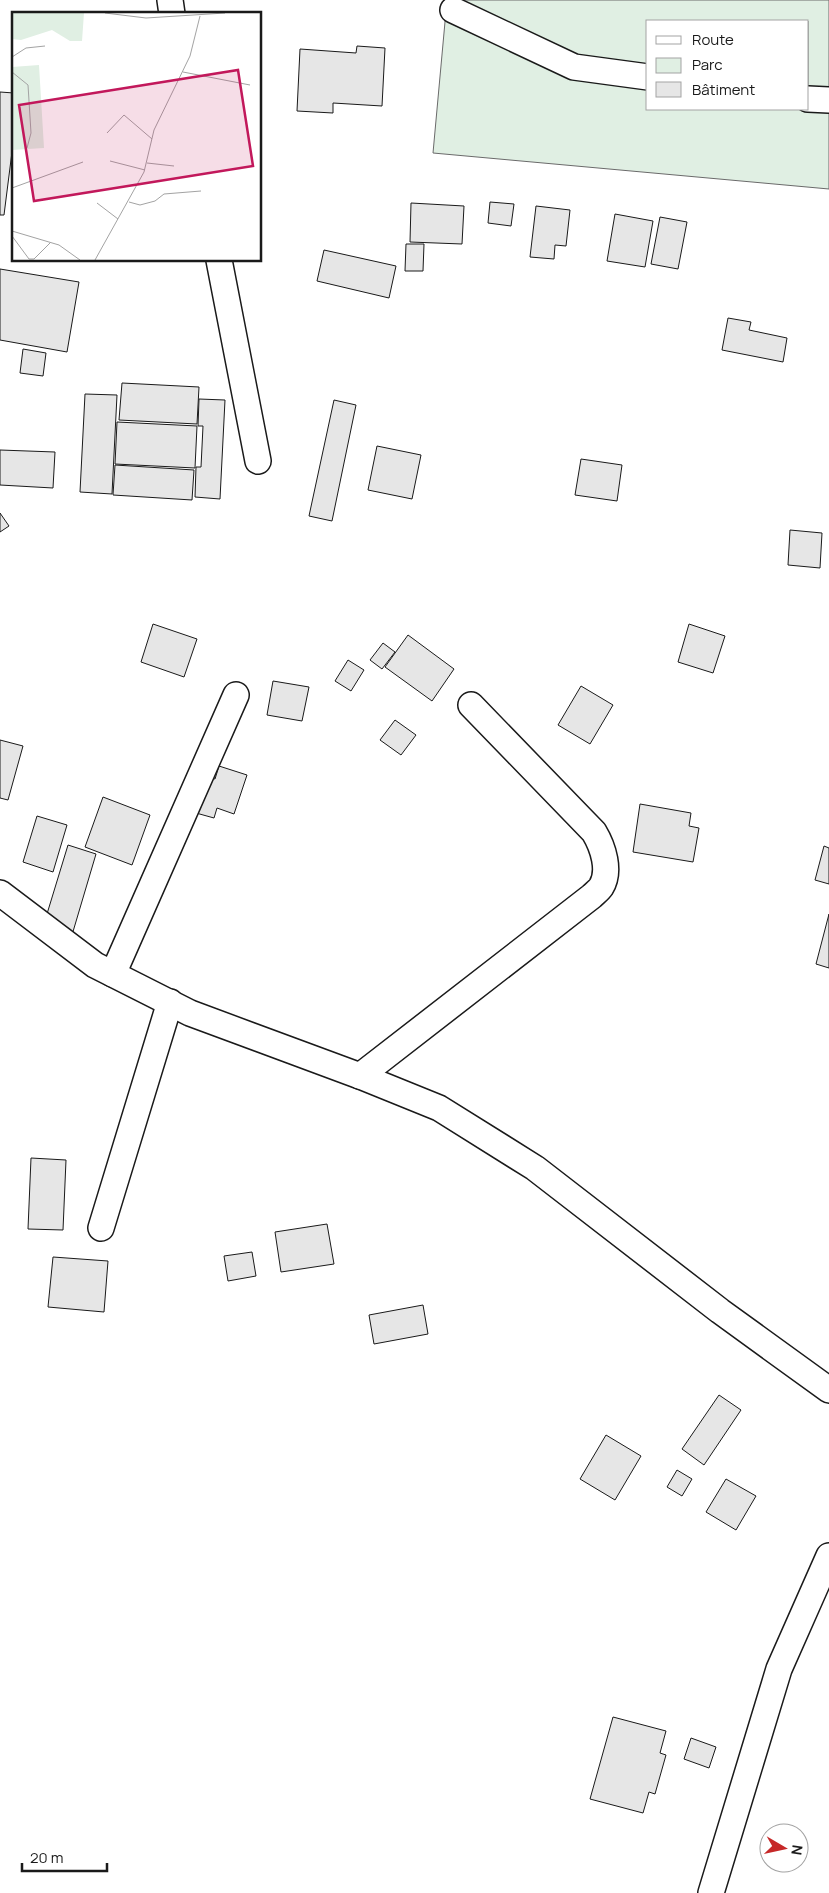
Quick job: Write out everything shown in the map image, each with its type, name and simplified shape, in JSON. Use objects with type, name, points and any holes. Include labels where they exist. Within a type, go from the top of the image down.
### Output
[{"type":"street","points":[[454,10],[574,66],[646,77]]},
{"type":"street","points":[[809,98],[829,100]]},
{"type":"street","points":[[219,261],[258,461]]},
{"type":"street","points":[[113,974],[236,696]]},
{"type":"street","points":[[360,1076],[592,896],[601,887],[605,876],[602,845],[594,832],[471,705]]},
{"type":"street","points":[[0,893],[96,965],[190,1013],[360,1076],[439,1108],[536,1168],[720,1311],[829,1390]]},
{"type":"street","points":[[101,1228],[170,1002]]},
{"type":"street","points":[[711,1893],[779,1670],[829,1556]]},
{"type":"green space","points":[[447,0],[829,0],[829,189],[433,153]]},
{"type":"building","points":[[357,46],[385,48],[382,106],[333,103],[333,113],[297,111],[300,49],[356,53]]},
{"type":"building","points":[[0,92],[12,93],[12,152],[4,215],[0,215]]},
{"type":"building","points":[[490,202],[514,204],[511,226],[488,223]]},
{"type":"building","points":[[411,203],[464,206],[462,244],[410,242]]},
{"type":"building","points":[[536,206],[570,210],[566,246],[555,245],[554,259],[530,257]]},
{"type":"building","points":[[615,214],[653,221],[645,267],[607,261]]},
{"type":"building","points":[[660,217],[687,222],[678,269],[651,264]]},
{"type":"building","points":[[406,244],[424,244],[423,271],[405,271]]},
{"type":"building","points":[[324,250],[396,266],[389,298],[317,281]]},
{"type":"building","points":[[0,269],[79,282],[67,352],[0,340]]},
{"type":"building","points":[[728,318],[751,322],[749,330],[787,338],[783,362],[722,350]]},
{"type":"building","points":[[23,349],[46,353],[43,376],[20,373]]},
{"type":"building","points":[[122,383],[199,387],[197,424],[119,420]]},
{"type":"building","points":[[85,394],[117,395],[112,494],[80,492]]},
{"type":"building","points":[[199,399],[225,400],[220,499],[195,497],[196,467],[201,467],[203,426],[198,426]]},
{"type":"building","points":[[334,400],[356,405],[332,521],[309,516]]},
{"type":"building","points":[[117,422],[197,426],[195,468],[115,464]]},
{"type":"building","points":[[377,446],[421,455],[412,499],[368,490]]},
{"type":"building","points":[[0,450],[55,452],[53,488],[0,485]]},
{"type":"building","points":[[581,459],[622,465],[617,501],[575,495]]},
{"type":"building","points":[[115,465],[194,470],[192,500],[113,495]]},
{"type":"building","points":[[0,513],[9,526],[0,532]]},
{"type":"building","points":[[790,530],[822,533],[820,568],[788,565]]},
{"type":"building","points":[[153,624],[197,639],[184,677],[141,662]]},
{"type":"building","points":[[689,624],[725,636],[713,673],[678,662]]},
{"type":"building","points":[[408,635],[454,669],[432,701],[385,667]]},
{"type":"building","points":[[383,643],[395,652],[382,669],[370,660]]},
{"type":"building","points":[[348,660],[364,670],[351,691],[335,681]]},
{"type":"building","points":[[273,681],[309,687],[302,721],[267,715]]},
{"type":"building","points":[[581,686],[613,705],[590,744],[558,725]]},
{"type":"building","points":[[395,720],[416,735],[401,755],[380,740]]},
{"type":"building","points":[[0,740],[23,746],[8,800],[0,798]]},
{"type":"building","points":[[219,766],[247,775],[234,814],[217,808],[214,818],[196,813],[208,777],[215,779]]},
{"type":"building","points":[[103,797],[150,815],[132,865],[85,847]]},
{"type":"building","points":[[640,804],[691,813],[689,826],[699,828],[693,862],[633,852]]},
{"type":"building","points":[[37,816],[67,825],[53,872],[23,862]]},
{"type":"building","points":[[68,845],[96,854],[72,935],[43,927]]},
{"type":"building","points":[[824,846],[829,848],[829,884],[815,880]]},
{"type":"building","points":[[829,914],[829,968],[816,964]]},
{"type":"building","points":[[31,1158],[66,1160],[63,1230],[28,1229]]},
{"type":"building","points":[[327,1224],[334,1264],[281,1272],[275,1232]]},
{"type":"building","points":[[252,1252],[256,1276],[228,1281],[224,1256]]},
{"type":"building","points":[[53,1257],[108,1261],[104,1312],[48,1307]]},
{"type":"building","points":[[423,1305],[428,1334],[374,1344],[369,1315]]},
{"type":"building","points":[[719,1395],[741,1410],[704,1465],[682,1449]]},
{"type":"building","points":[[606,1435],[641,1456],[615,1500],[580,1479]]},
{"type":"building","points":[[677,1470],[692,1479],[682,1496],[667,1487]]},
{"type":"building","points":[[726,1479],[756,1496],[736,1530],[706,1512]]},
{"type":"building","points":[[613,1717],[666,1731],[660,1753],[666,1755],[655,1794],[649,1792],[643,1813],[590,1799]]},
{"type":"building","points":[[691,1738],[716,1747],[709,1768],[684,1759]]}]
